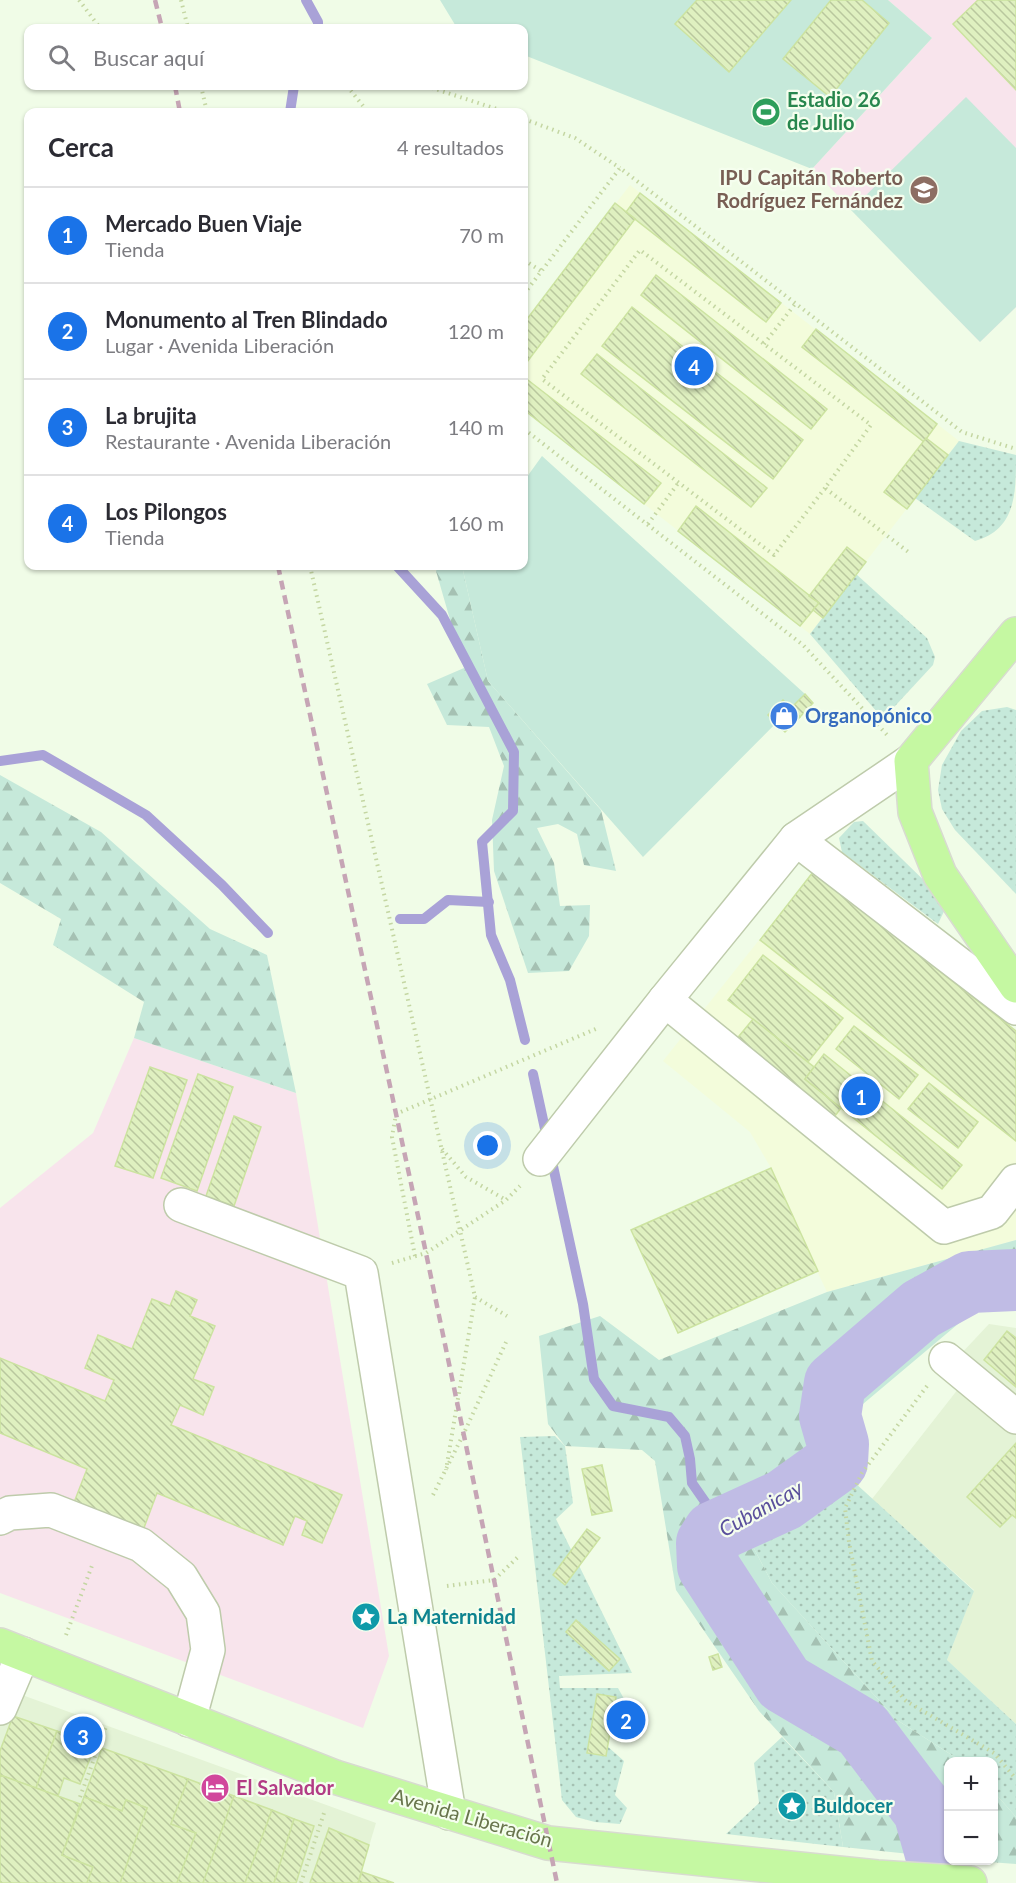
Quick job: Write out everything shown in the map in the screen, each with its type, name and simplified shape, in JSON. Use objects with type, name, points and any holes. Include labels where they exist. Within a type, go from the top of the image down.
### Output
[{"type":"main road","points":[[1015,634],[911,761],[915,812],[940,875],[1016,986]]},
{"type":"main road","name":"Avenida Liberación","points":[[12,1650],[335,1777],[548,1843],[830,1878],[877,1877],[970,1883]]},
{"type":"street","points":[[531,1172],[665,1000],[796,839],[911,761]]},
{"type":"street","points":[[796,839],[1016,1008]]},
{"type":"street","points":[[665,1000],[944,1227],[992,1212],[1016,1180]]},
{"type":"street","points":[[181,1205],[361,1273],[449,1813]]},
{"type":"street","points":[[946,1359],[1016,1417]]},
{"type":"street","points":[[0,1518],[10,1513],[51,1509],[141,1545],[181,1577],[202,1613],[208,1650],[189,1720]]},
{"type":"street","points":[[0,1708],[12,1650]]},
{"type":"path","points":[[79,0],[97,24]]},
{"type":"path","points":[[181,0],[187,24]]},
{"type":"path","points":[[202,90],[206,108]]},
{"type":"path","points":[[350,90],[365,108]]},
{"type":"path","points":[[438,90],[494,108]]},
{"type":"path","points":[[528,121],[574,138],[620,168],[962,432],[1016,449]]},
{"type":"path","points":[[528,289],[620,168]]},
{"type":"path","points":[[640,250],[764,344],[871,425],[774,555],[542,379],[640,250]]},
{"type":"path","points":[[528,263],[541,271]]},
{"type":"path","points":[[764,344],[795,303]]},
{"type":"path","points":[[528,432],[803,645],[911,761]]},
{"type":"path","points":[[648,524],[679,482]]},
{"type":"path","points":[[825,488],[911,554]]},
{"type":"path","points":[[311,570],[475,1297],[446,1470]]},
{"type":"path","points":[[415,1256],[392,1137],[396,1114],[601,1027]]},
{"type":"path","points":[[441,1147],[466,1177],[506,1200]]},
{"type":"path","points":[[361,1273],[426,1253],[506,1200],[531,1172]]},
{"type":"path","points":[[475,1297],[507,1316]]},
{"type":"path","points":[[431,1498],[507,1340]]},
{"type":"path","points":[[946,1359],[862,1473],[845,1508],[849,1542],[872,1661],[906,1701],[994,1753],[1016,1779]]},
{"type":"path","points":[[55,1666],[105,1530]]},
{"type":"path","points":[[413,1591],[494,1580],[520,1555]]},
{"type":"path","points":[[80,1797],[119,1692]]},
{"type":"path","points":[[301,1883],[335,1777]]},
{"type":"shaded area","name":"IPU Capitán Roberto Rodríguez Fernández","points":[[888,0],[1016,0],[1016,307],[980,342],[812,169],[932,38]]},
{"type":"shaded area","points":[[630,185],[959,441],[810,634],[528,413],[528,318]]},
{"type":"shaded area","points":[[813,872],[1016,1031],[1016,1240],[827,1292],[817,1271],[678,1333],[631,1230],[771,1168],[750,1132],[663,1061]]},
{"type":"shaded area","points":[[134,1038],[296,1093],[389,1656],[363,1728],[0,1593],[0,1208],[93,1133]]},
{"type":"shaded area","points":[[989,1324],[1016,1328],[1016,1403],[959,1356]]},
{"type":"shaded area","points":[[962,1384],[1016,1429],[1016,1724],[947,1660],[974,1590],[872,1499]]},
{"type":"shaded area","points":[[0,1687],[376,1823],[358,1883],[0,1883]]},
{"type":"green space","name":"Estadio 26 de Julio","points":[[440,0],[888,0],[932,38],[812,169],[528,57],[528,24],[455,24]]},
{"type":"green space","points":[[966,97],[1016,148],[1016,307],[980,342],[851,210]]},
{"type":"green space","points":[[959,441],[1016,455],[1014,496],[1006,519],[999,528],[975,541],[915,498]]},
{"type":"green space","points":[[542,456],[805,694],[643,857],[488,681],[463,570],[528,570],[528,475]]},
{"type":"green space","points":[[463,570],[488,681],[601,810],[616,871],[584,865],[577,834],[558,824],[537,828],[554,863],[560,906],[590,905],[589,936],[569,971],[528,973],[494,871],[492,820],[504,766],[489,727],[447,725],[427,684],[464,668],[436,571]]},
{"type":"green space","points":[[856,574],[927,638],[935,657],[933,665],[883,719],[810,634]]},
{"type":"green space","points":[[1007,707],[1016,710],[1016,894],[955,830],[942,809],[938,790],[942,765],[961,731],[982,711]]},
{"type":"green space","points":[[0,775],[101,832],[210,929],[267,955],[296,1093],[134,1038],[144,1002],[53,945],[61,919],[0,883]]},
{"type":"green space","points":[[863,821],[942,898],[946,907],[938,924],[842,852],[839,838],[854,822]]},
{"type":"green space","points":[[1016,1240],[1016,1304],[977,1308],[844,1420],[843,1472],[794,1514],[757,1518],[747,1535],[772,1583],[897,1720],[955,1757],[944,1757],[944,1858],[843,1847],[834,1792],[759,1711],[676,1590],[655,1461],[642,1450],[565,1446],[548,1424],[539,1336],[600,1316],[659,1360],[827,1292]]},
{"type":"green space","points":[[555,1436],[565,1446],[573,1503],[556,1519],[632,1673],[559,1676],[560,1688],[618,1688],[628,1706],[613,1713],[607,1746],[624,1761],[615,1795],[627,1808],[620,1824],[595,1822],[576,1817],[562,1800],[520,1437]]},
{"type":"green space","points":[[843,1472],[974,1591],[947,1660],[1016,1724],[1016,1817],[998,1797],[998,1757],[955,1757],[897,1720],[772,1583],[747,1535],[757,1518],[794,1514]]},
{"type":"green space","points":[[782,1737],[834,1792],[843,1847],[726,1834],[759,1803],[754,1763]]},
{"type":"green space","points":[[998,1797],[1016,1817],[1016,1864],[998,1863]]},
{"type":"building","points":[[697,0],[791,0],[729,72],[675,24]]},
{"type":"building","points":[[831,0],[862,0],[889,23],[830,97],[783,59]]},
{"type":"building","points":[[978,0],[1016,0],[1016,90],[953,24]]},
{"type":"building","points":[[640,193],[781,303],[766,322],[626,212]]},
{"type":"building","points":[[615,203],[635,219],[528,361],[528,318]]},
{"type":"building","points":[[656,275],[827,409],[811,429],[641,295]]},
{"type":"building","points":[[632,307],[803,440],[773,479],[602,346]]},
{"type":"building","points":[[816,329],[937,424],[924,442],[802,347]]},
{"type":"building","points":[[597,354],[767,488],[751,507],[581,374]]},
{"type":"building","points":[[528,380],[661,483],[644,504],[528,413]]},
{"type":"building","points":[[926,438],[948,455],[907,509],[884,492]]},
{"type":"building","points":[[696,506],[819,603],[800,626],[678,531]]},
{"type":"building","points":[[847,547],[866,562],[823,618],[813,610],[819,603],[809,596]]},
{"type":"building","points":[[805,694],[813,703],[800,717],[791,708]]},
{"type":"building","name":"Organopónico","points":[[783,700],[800,717],[785,732],[768,715]]},
{"type":"building","points":[[813,872],[1016,1031],[1016,1141],[760,940]]},
{"type":"building","points":[[763,955],[843,1018],[808,1062],[728,1000]]},
{"type":"building","points":[[753,1019],[814,1067],[805,1079],[841,1108],[832,1120],[735,1041]]},
{"type":"building","points":[[854,1026],[918,1075],[899,1099],[836,1049]]},
{"type":"building","points":[[824,1054],[962,1165],[942,1189],[805,1079]]},
{"type":"building","points":[[150,1067],[187,1080],[153,1178],[115,1166]]},
{"type":"building","points":[[198,1074],[233,1087],[197,1191],[161,1178]]},
{"type":"building","points":[[929,1083],[978,1122],[958,1148],[908,1109]]},
{"type":"building","points":[[234,1116],[261,1127],[234,1206],[206,1196]]},
{"type":"building","points":[[771,1168],[818,1271],[678,1333],[631,1230]]},
{"type":"building","points":[[176,1291],[197,1300],[190,1316],[215,1326],[193,1379],[214,1387],[203,1415],[180,1405],[171,1425],[342,1495],[322,1543],[302,1535],[307,1521],[295,1516],[283,1545],[157,1493],[142,1533],[73,1505],[87,1469],[0,1433],[0,1358],[105,1401],[114,1380],[85,1368],[98,1335],[132,1349],[152,1299],[170,1306]]},
{"type":"building","points":[[1007,1331],[1016,1338],[1016,1387],[984,1360]]},
{"type":"building","points":[[1016,1443],[1016,1518],[1012,1515],[1000,1527],[967,1497]]},
{"type":"building","points":[[602,1465],[612,1511],[592,1515],[582,1469]]},
{"type":"building","points":[[587,1529],[600,1538],[565,1585],[553,1575]]},
{"type":"building","points":[[576,1620],[620,1659],[609,1671],[566,1632]]},
{"type":"building","points":[[718,1654],[722,1667],[713,1670],[709,1657]]},
{"type":"building","points":[[597,1694],[616,1697],[606,1756],[587,1753]]},
{"type":"building","points":[[13,1716],[57,1731],[36,1788],[0,1775],[0,1751]]},
{"type":"building","points":[[57,1731],[95,1746],[80,1784],[64,1778],[58,1796],[36,1788]]},
{"type":"building","points":[[102,1748],[188,1779],[171,1824],[196,1833],[177,1883],[120,1883],[147,1808],[126,1800],[122,1811],[84,1797]]},
{"type":"building","points":[[0,1775],[80,1804],[62,1855],[93,1867],[87,1883],[0,1883]]},
{"type":"building","points":[[188,1779],[234,1796],[203,1883],[177,1883],[196,1833],[171,1824]]},
{"type":"building","points":[[234,1796],[272,1810],[245,1883],[203,1883]]},
{"type":"building","points":[[84,1797],[122,1811],[126,1800],[147,1808],[120,1883],[87,1883],[93,1867],[62,1855]]},
{"type":"building","points":[[272,1810],[294,1819],[274,1883],[245,1883]]},
{"type":"building","points":[[294,1819],[314,1826],[296,1883],[274,1883]]},
{"type":"building","points":[[329,1828],[369,1845],[358,1883],[310,1883]]},
{"type":"building","points":[[362,1872],[394,1883],[358,1883]]},
{"type":"waterway","points":[[306,0],[318,24]]},
{"type":"waterway","points":[[291,108],[293,90]]},
{"type":"waterway","points":[[401,570],[442,615],[514,752],[513,811],[482,842],[491,935],[510,980],[525,1040]]},
{"type":"waterway","points":[[0,761],[43,755],[146,815],[222,885],[268,933]]},
{"type":"waterway","points":[[400,919],[424,919],[448,900],[489,902]]},
{"type":"waterway","points":[[533,1074],[547,1138]]},
{"type":"waterway","points":[[551,1157],[583,1304],[594,1379],[613,1406],[669,1417],[685,1436],[692,1483],[708,1506]]},
{"type":"waterway","name":"Cubanicay","points":[[944,1883],[924,1811],[862,1729],[784,1683],[708,1566],[707,1543],[714,1532],[784,1500],[837,1462],[838,1444],[830,1416],[835,1383],[921,1309],[970,1282],[1016,1280]]},
{"type":"railway","points":[[155,0],[161,24]]},
{"type":"railway","points":[[176,90],[179,108]]},
{"type":"railway","points":[[279,570],[426,1253],[557,1883]]},
{"type":"place","name":"Estadio 26 de Julio","points":[[766,112]]},
{"type":"place","name":"IPU Capitán Roberto Rodríguez Fernández","points":[[924,190]]},
{"type":"place","name":"Los Pilongos","points":[[694,366]]},
{"type":"place","name":"Organopónico","points":[[784,716]]},
{"type":"place","name":"Mercado Buen Viaje","points":[[861,1096]]},
{"type":"place","name":"La Maternidad","points":[[366,1617]]},
{"type":"place","name":"Monumento al Tren Blindado","points":[[626,1720]]},
{"type":"place","name":"La brujita","points":[[83,1736]]},
{"type":"place","name":"El Salvador","points":[[215,1788]]},
{"type":"place","name":"Buldocer","points":[[792,1806]]}]
